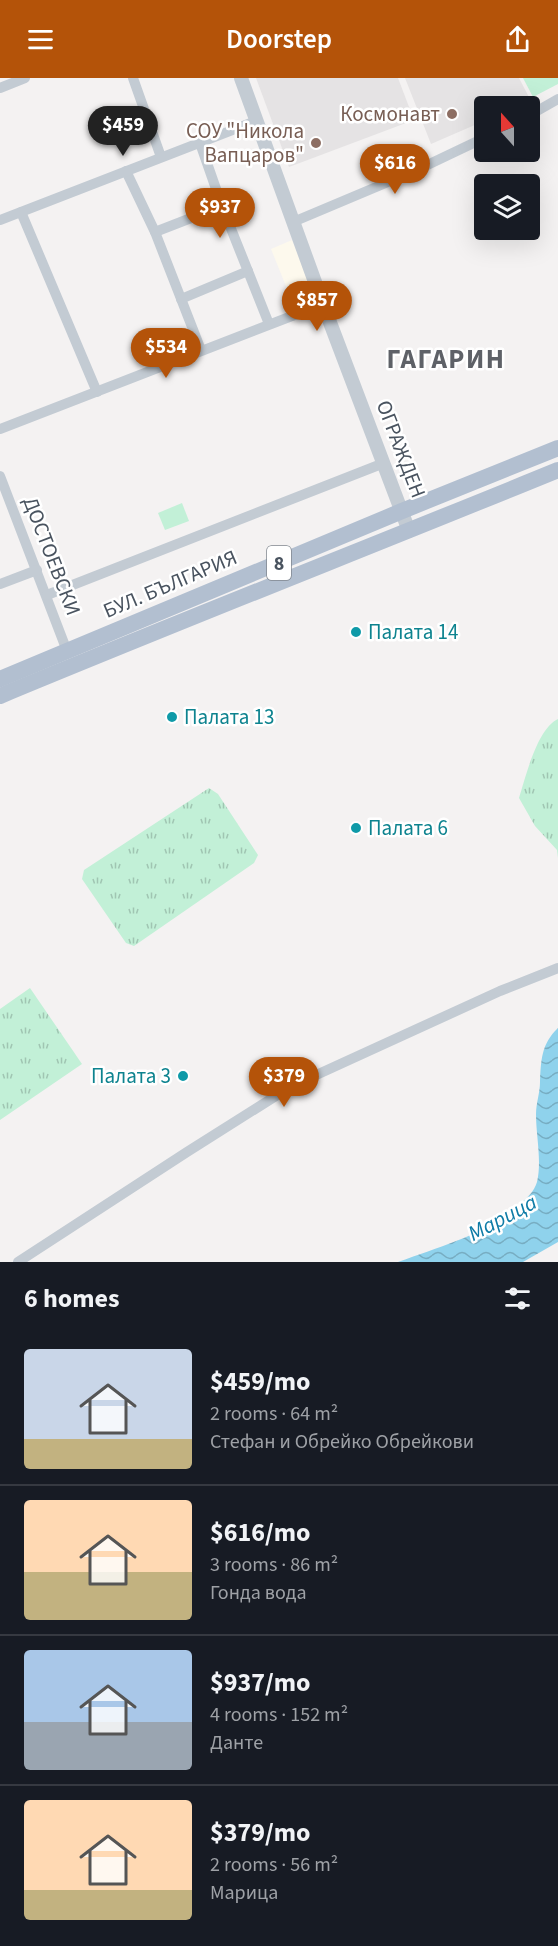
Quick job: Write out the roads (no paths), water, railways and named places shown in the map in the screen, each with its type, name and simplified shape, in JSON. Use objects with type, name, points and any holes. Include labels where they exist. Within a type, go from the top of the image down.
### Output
[{"type":"main road","name":"БУЛ. БЪЛГАРИЯ","points":[[0,679],[558,448]]},
{"type":"main road","name":"8","points":[[0,696],[558,470]]},
{"type":"street","points":[[0,88],[25,78]]},
{"type":"street","points":[[133,78],[161,157]]},
{"type":"street","name":"ОГРАЖДЕН","points":[[241,78],[409,531]]},
{"type":"street","points":[[540,109],[558,99]]},
{"type":"street","points":[[0,220],[256,121]]},
{"type":"street","points":[[200,143],[222,206],[269,324]]},
{"type":"street","points":[[293,222],[419,169],[474,143]]},
{"type":"street","points":[[126,171],[155,232],[201,351]]},
{"type":"street","points":[[155,232],[222,206]]},
{"type":"street","points":[[21,212],[97,392]]},
{"type":"street","points":[[181,298],[248,271]]},
{"type":"street","points":[[0,429],[323,304]]},
{"type":"street","points":[[47,596],[384,463]]},
{"type":"street","name":"ДОСТОЕВСКИ","points":[[0,476],[67,651]]},
{"type":"street","points":[[0,584],[37,570]]},
{"type":"street","points":[[18,1262],[290,1087],[500,991],[558,968]]},
{"type":"water","points":[[558,1028],[558,1242],[523,1262],[398,1262],[477,1232],[506,1215],[532,1192],[538,1174],[536,1114],[542,1060],[548,1040]]},
{"type":"place","name":"Космонавт","points":[[452,114]]},
{"type":"place","name":"СОУ \"Никола Вапцаров\"","points":[[316,143]]},
{"type":"place","name":"Палата 14","points":[[356,632]]},
{"type":"place","name":"Палата 13","points":[[172,717]]},
{"type":"place","name":"Палата 6","points":[[356,828]]},
{"type":"place","name":"Палата 3","points":[[183,1076]]},
{"type":"district","name":"ГАГАРИН","points":[[446,359]]},
{"type":"water label","name":"Марица","points":[[502,1217]]}]
